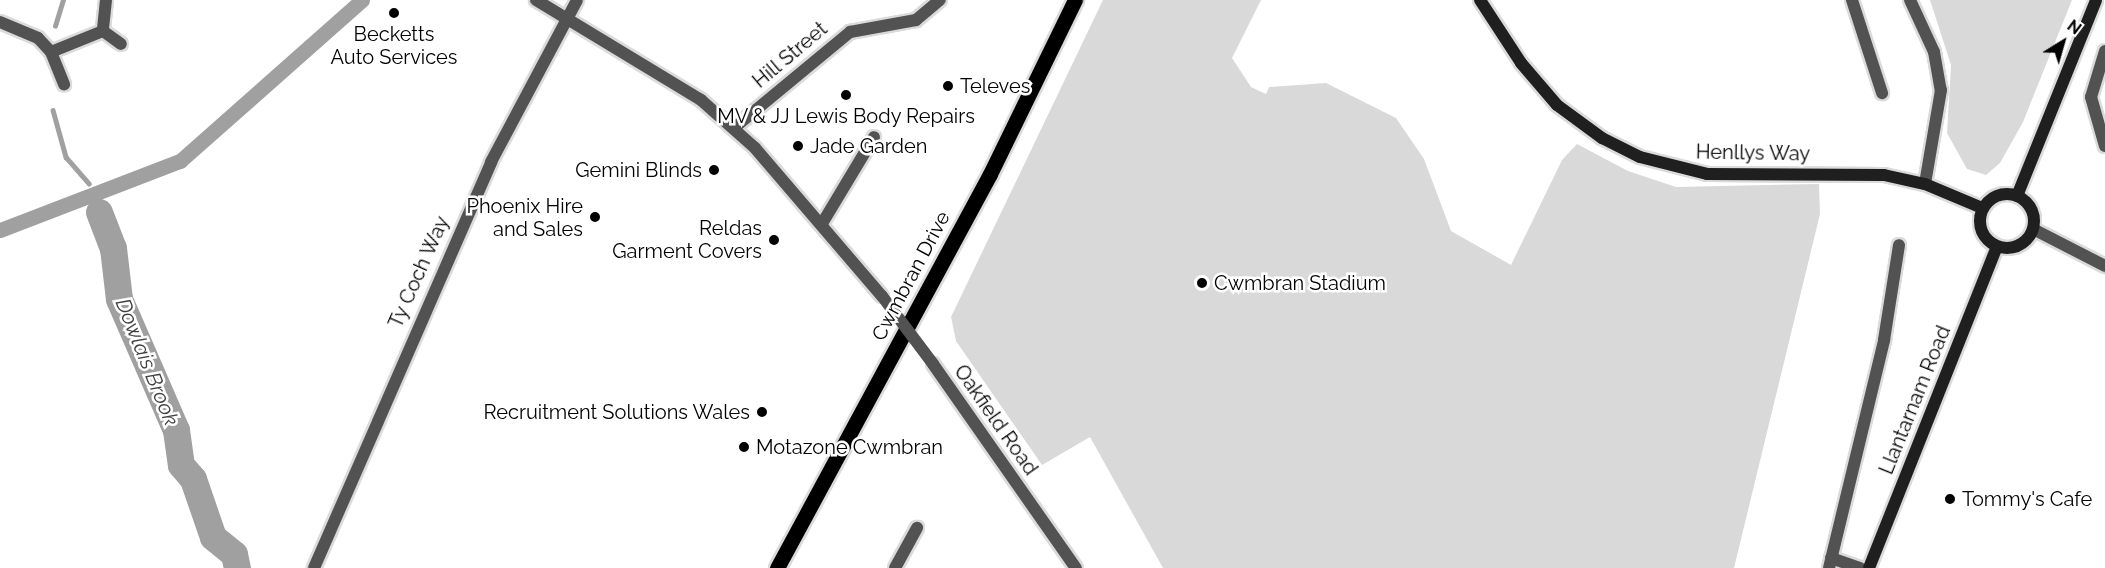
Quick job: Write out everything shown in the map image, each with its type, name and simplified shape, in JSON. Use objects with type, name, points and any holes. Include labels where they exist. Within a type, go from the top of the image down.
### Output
[{"type":"main road","name":"Cwmbran Drive","points":[[777,568],[990,174],[1075,0]]},
{"type":"street","points":[[103,31],[106,0]]},
{"type":"street","name":"Oakfield Road","points":[[536,0],[672,80],[734,128],[823,222],[933,364],[1070,566]]},
{"type":"street","name":"Ty Coch Way","points":[[315,568],[452,247],[577,0]]},
{"type":"street","name":"Hill Street","points":[[734,128],[850,32],[916,20],[940,0]]},
{"type":"street","name":"Henllys Way","points":[[1480,0],[1521,63],[1557,105],[1602,138],[1640,157],[1707,174],[1871,174],[1925,184],[1982,208]]},
{"type":"street","points":[[1852,0],[1882,93]]},
{"type":"street","points":[[1910,0],[1934,52],[1941,90],[1925,184]]},
{"type":"street","points":[[2017,196],[2096,0]]},
{"type":"street","points":[[0,22],[19,27],[51,52],[64,84]]},
{"type":"street","points":[[103,31],[121,44]]},
{"type":"street","points":[[51,52],[103,31]]},
{"type":"street","points":[[2105,51],[2091,97],[2105,146]]},
{"type":"street","points":[[823,222],[874,137]]},
{"type":"street","points":[[2017,196],[2033,213],[2033,229],[2023,243],[1997,247],[1979,227],[1982,208],[1993,197],[2017,196]]},
{"type":"street","points":[[2033,229],[2105,265]]},
{"type":"street","name":"Llantarnam Road","points":[[1860,568],[1830,563],[1884,340],[1899,245]]},
{"type":"street","name":"Llantarnam Road","points":[[1869,568],[1997,247]]},
{"type":"street","points":[[896,568],[917,528]]},
{"type":"shaded area","points":[[1103,0],[1261,0],[1232,58],[1251,87],[1266,94],[1269,87],[1326,83],[1396,118],[1424,159],[1451,231],[1511,265],[1562,160],[1577,144],[1628,171],[1676,187],[1819,184],[1820,214],[1734,568],[1163,568],[1090,437],[1042,465],[956,341],[951,317]]},
{"type":"shaded area","points":[[1930,0],[2072,0],[2023,122],[2000,163],[1986,175],[1967,169],[1947,133],[1951,65]]},
{"type":"waterway","name":"Dowlais Brook","points":[[55,26],[63,0]]},
{"type":"waterway","points":[[0,230],[180,161],[362,0]]},
{"type":"waterway","name":"Dowlais Brook","points":[[53,110],[66,157],[89,183]]},
{"type":"waterway","name":"Dowlais Brook","points":[[99,212],[113,248],[119,299],[176,430],[181,465],[193,479],[213,537],[234,554],[237,568]]},
{"type":"place","name":"Becketts Auto Services","points":[[394,13]]},
{"type":"place","name":"Televes","points":[[948,86]]},
{"type":"place","name":"MV & JJ Lewis Body Repairs","points":[[846,95]]},
{"type":"place","name":"Jade Garden","points":[[798,146]]},
{"type":"place","name":"Gemini Blinds","points":[[714,170]]},
{"type":"place","name":"Phoenix Hire and Sales","points":[[595,217]]},
{"type":"place","name":"Reldas Garment Covers","points":[[774,240]]},
{"type":"place","name":"Cwmbran Stadium","points":[[1202,283]]},
{"type":"place","name":"Recruitment Solutions Wales","points":[[762,412]]},
{"type":"place","name":"Motazone Cwmbran","points":[[744,447]]},
{"type":"place","name":"Tommy's Cafe","points":[[1950,499]]}]
